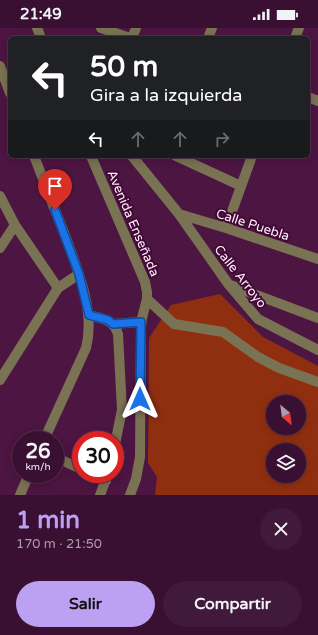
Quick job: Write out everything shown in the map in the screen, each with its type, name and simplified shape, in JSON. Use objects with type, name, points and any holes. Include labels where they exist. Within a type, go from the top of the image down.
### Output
[{"type":"street","points":[[101,28],[125,36]]},
{"type":"street","points":[[0,66],[8,87]]},
{"type":"street","points":[[35,158],[79,274],[89,315],[89,337],[86,348],[48,431]]},
{"type":"street","name":"Avenida Enseñada","points":[[92,158],[148,292],[141,322],[138,467],[130,495]]},
{"type":"street","name":"Calle Arroyo","points":[[134,158],[179,214],[229,285],[258,319],[318,350]]},
{"type":"street","points":[[180,158],[241,186]]},
{"type":"street","points":[[226,228],[251,158]]},
{"type":"street","points":[[0,196],[15,225],[58,288]]},
{"type":"street","name":"Calle Puebla","points":[[179,214],[318,259]]},
{"type":"street","points":[[0,248],[15,225]]},
{"type":"street","points":[[0,380],[58,288],[79,274]]},
{"type":"street","points":[[229,285],[318,318]]},
{"type":"street","points":[[147,299],[174,324],[223,332],[258,356],[279,368],[318,382]]},
{"type":"street","points":[[89,315],[108,320],[113,324],[118,334],[122,402],[121,420],[118,431]]},
{"type":"street","points":[[113,324],[141,322]]},
{"type":"street","points":[[20,495],[25,483]]},
{"type":"street","points":[[100,495],[105,483]]},
{"type":"shaded area","points":[[220,294],[263,337],[318,366],[318,495],[155,495],[157,477],[148,463],[149,338],[171,305]]},
{"type":"route","points":[[55,210],[82,283],[89,315],[108,320],[113,324],[141,322],[140,399]]}]
